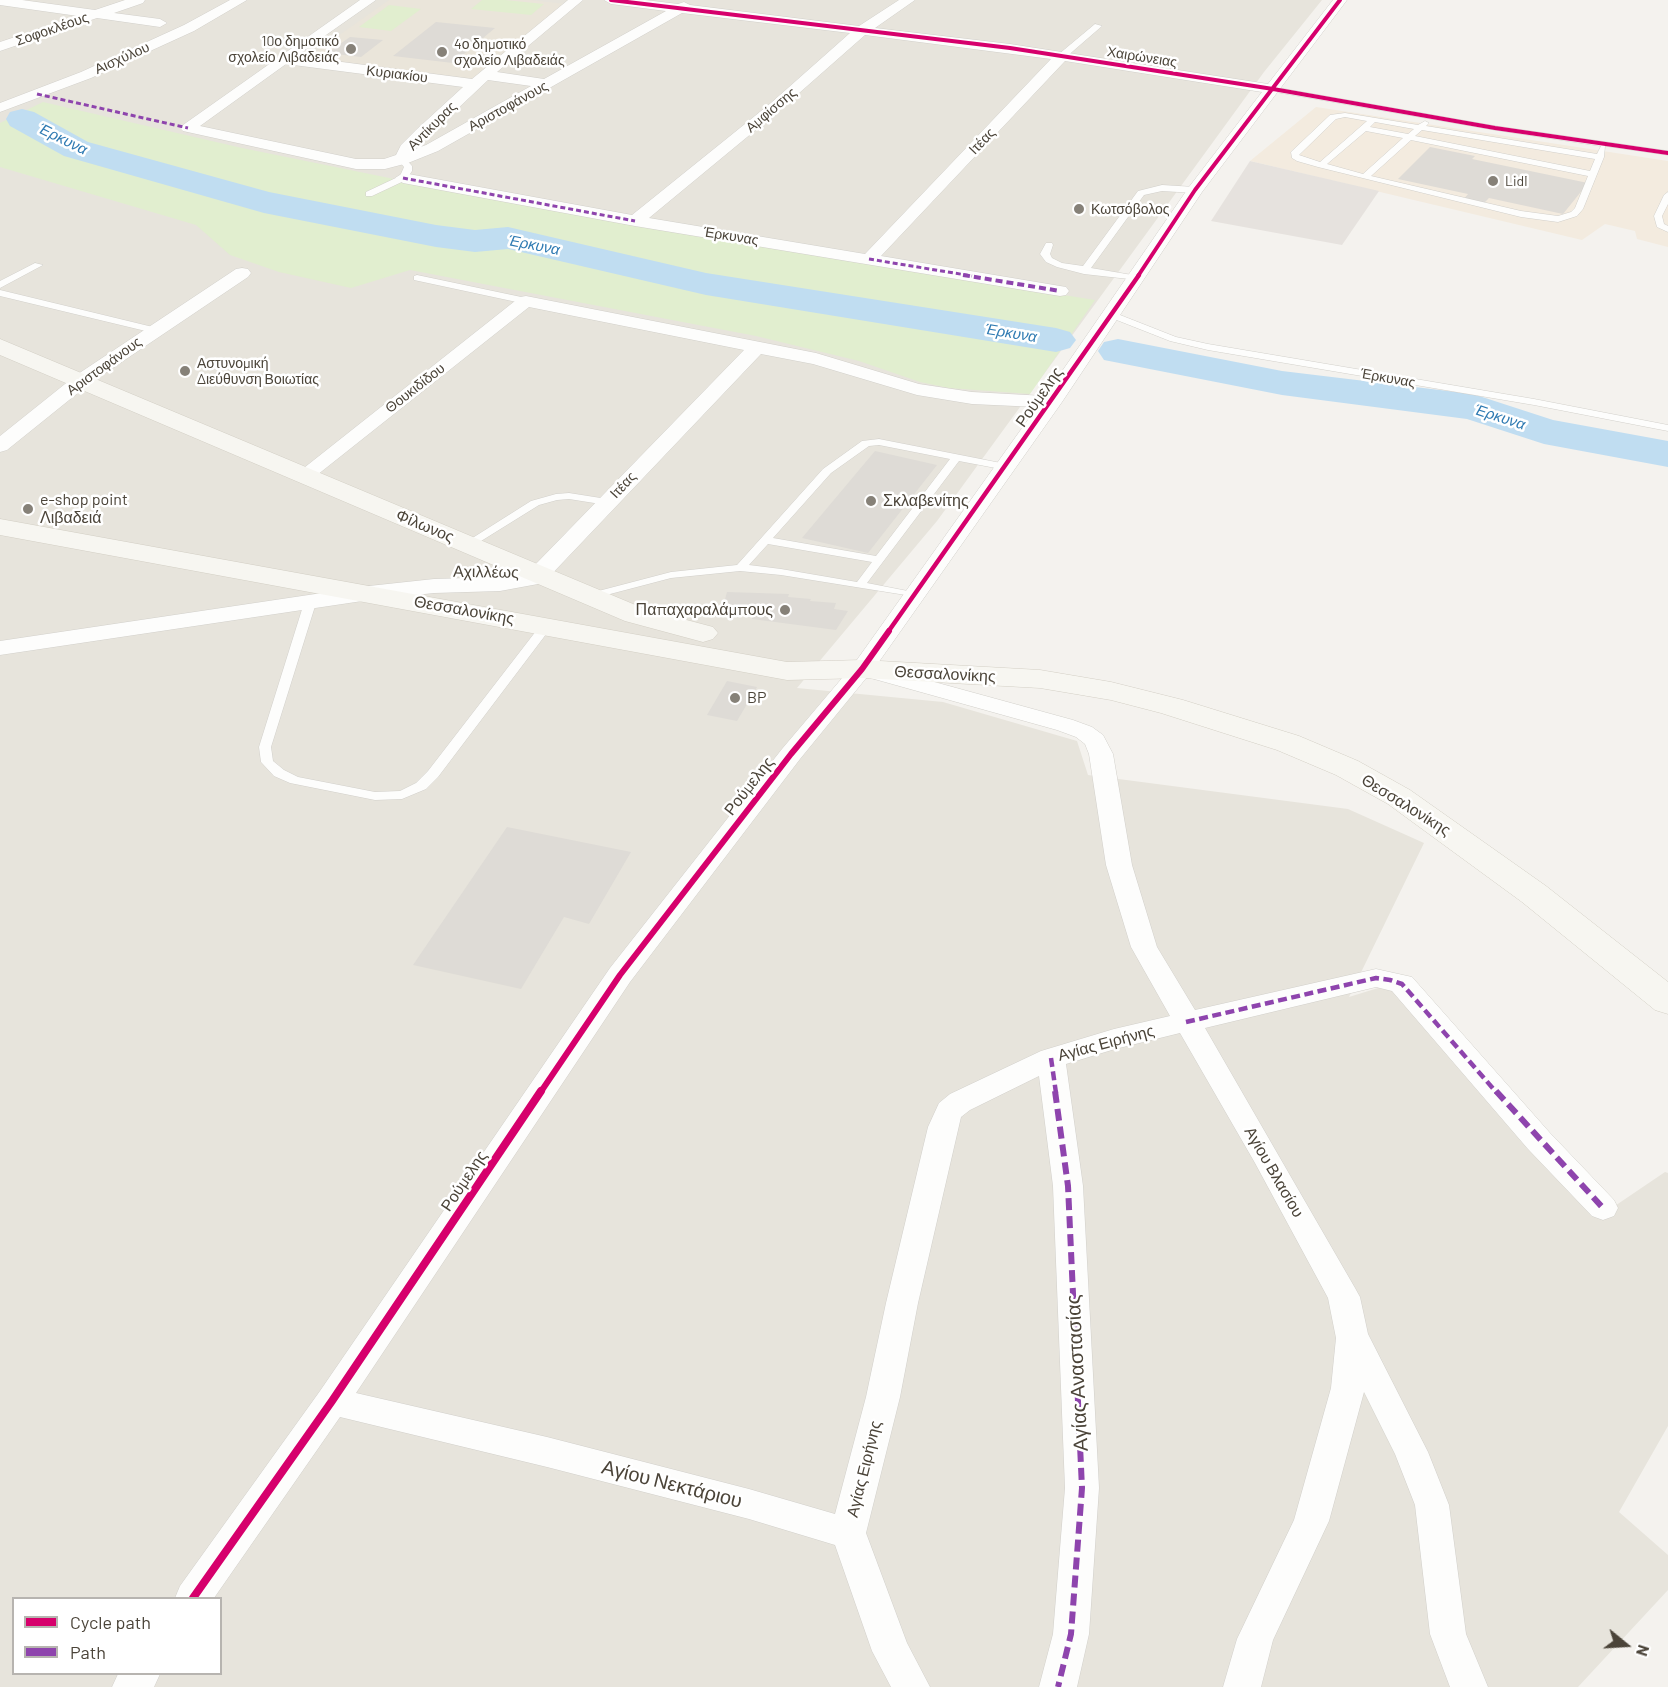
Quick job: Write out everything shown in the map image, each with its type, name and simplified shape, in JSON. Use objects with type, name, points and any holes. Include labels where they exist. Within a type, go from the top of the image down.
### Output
[{"type":"main road","name":"Φίλωνος","points":[[0,346],[659,623],[789,649],[862,669]]},
{"type":"main road","name":"Θεσσαλονίκης","points":[[0,527],[316,594],[369,593],[787,670],[862,669],[1040,679],[1111,691],[1172,706],[1288,743],[1347,768],[1425,814],[1534,894],[1668,1002]]},
{"type":"street","name":"Σοφοκλέους","points":[[0,47],[138,0]]},
{"type":"street","name":"Αισχύλου","points":[[1,100],[20,101],[86,75],[189,28],[240,0]]},
{"type":"street","points":[[283,59],[369,0]]},
{"type":"street","name":"Αντίκυρας","points":[[283,59],[188,128],[370,166],[402,159],[407,148],[421,133],[481,79],[576,0]]},
{"type":"street","name":"Χαιρώνειας","points":[[610,0],[688,4],[1062,56],[1273,89]]},
{"type":"street","name":"Αμφίσσης","points":[[635,221],[776,106],[863,30],[908,0]]},
{"type":"street","name":"Ρούμελης","points":[[194,1597],[332,1401],[620,975],[791,754],[862,669],[1052,402],[1195,190],[1340,0]]},
{"type":"street","points":[[0,1],[97,14]]},
{"type":"street","name":"Αριστοφάνους","points":[[402,159],[432,148],[688,4]]},
{"type":"street","name":"Αισχύλου","points":[[97,14],[165,21],[139,33]]},
{"type":"street","name":"Ιτέας","points":[[869,259],[1062,56]]},
{"type":"street","name":"Κυριακίου","points":[[283,59],[548,84]]},
{"type":"street","name":"Αισχύλου","points":[[1,100],[77,63]]},
{"type":"street","name":"Έρκυνας","points":[[403,178],[635,221],[1060,291]]},
{"type":"street","name":"Αριστοφάνους","points":[[0,446],[82,380],[242,273]]},
{"type":"street","points":[[526,301],[816,359],[917,389],[972,398],[1052,402]]},
{"type":"street","name":"Θουκιδίδου","points":[[305,475],[526,301]]},
{"type":"street","name":"Ιτέας","points":[[539,574],[758,346]]},
{"type":"street","name":"Αχιλλέως","points":[[0,648],[316,594],[428,572],[501,571],[539,574]]},
{"type":"street","name":"Αχιλλέως","points":[[369,593],[434,586],[518,583],[539,574]]},
{"type":"street","name":"Αχιλλέως","points":[[0,634],[179,609],[316,594]]},
{"type":"street","name":"Αγίου Βλασίου","points":[[862,669],[1065,725],[1084,732],[1095,741],[1101,754],[1119,865],[1144,947],[1266,1156],[1344,1298],[1352,1338],[1348,1388],[1311,1521],[1255,1639],[1242,1687]]},
{"type":"street","name":"Αγίας Ειρήνης","points":[[848,1533],[883,1397],[907,1280],[946,1119],[960,1102],[1050,1058],[1114,1039],[1376,978],[1390,980],[1402,984],[1539,1141],[1603,1208]]},
{"type":"street","name":"Αγίας Αναστασίας","points":[[1050,1058],[1068,1186],[1082,1488],[1071,1634],[1058,1687]]},
{"type":"street","points":[[1352,1338],[1411,1452],[1432,1505],[1448,1634],[1469,1687]]},
{"type":"street","name":"Αγίου Νεκτάριου","points":[[332,1401],[558,1455],[749,1504],[848,1533]]},
{"type":"street","points":[[848,1533],[891,1651],[911,1687]]},
{"type":"street","points":[[131,1687],[140,1675]]},
{"type":"lane","name":"Ιτέας","points":[[1062,56],[1098,26]]},
{"type":"lane","name":"Χαιρώνειας","points":[[1273,89],[1430,117],[1668,153]]},
{"type":"lane","points":[[1600,157],[1375,118],[1345,115],[1333,117],[1295,152],[1295,156],[1300,159],[1365,177],[1521,214],[1558,219],[1574,214],[1579,209],[1600,157],[1601,144]]},
{"type":"lane","points":[[1365,177],[1430,117]]},
{"type":"lane","points":[[1321,165],[1375,118]]},
{"type":"lane","points":[[1364,128],[1593,174]]},
{"type":"lane","points":[[1653,151],[1668,162]]},
{"type":"lane","points":[[369,194],[403,178],[408,166],[402,159]]},
{"type":"lane","points":[[1084,271],[1141,192],[1162,188],[1195,190]]},
{"type":"lane","points":[[1668,195],[1658,216],[1660,225],[1668,229]]},
{"type":"lane","points":[[1048,245],[1045,254],[1049,260],[1084,271],[1135,278]]},
{"type":"lane","points":[[0,285],[38,265]]},
{"type":"lane","points":[[417,278],[526,301]]},
{"type":"lane","points":[[0,292],[154,330]]},
{"type":"lane","name":"Έρκυνας","points":[[1112,315],[1173,339],[1208,347],[1570,408],[1668,428]]},
{"type":"lane","points":[[740,568],[827,471],[866,443],[879,442],[1006,467]]},
{"type":"lane","points":[[860,585],[957,457]]},
{"type":"lane","points":[[469,544],[536,503],[569,496],[607,502]]},
{"type":"lane","points":[[766,540],[879,560]]},
{"type":"lane","points":[[591,596],[671,575],[740,568],[781,572],[915,595]]},
{"type":"lane","points":[[316,594],[265,747],[267,762],[279,773],[295,780],[375,796],[402,795],[421,786],[433,774],[547,625]]},
{"type":"shaded area","points":[[0,0],[1322,0],[1264,72],[937,521],[797,688],[943,702],[1077,741],[1088,775],[1348,809],[1424,843],[1349,997],[1391,984],[1600,1216],[1665,1172],[1668,1173],[1668,1426],[1619,1512],[1668,1555],[1668,1590],[1578,1687],[0,1687]]},
{"type":"shaded area","name":"4ο δημοτικό σχολείο Λιβαδειάς","points":[[389,0],[530,0],[565,4],[472,80],[304,60]]},
{"type":"shaded area","points":[[1316,107],[1668,161],[1668,247],[1637,239],[1635,231],[1605,224],[1582,240],[1250,161]]},
{"type":"shaded area","points":[[1250,161],[1379,191],[1342,245],[1211,221]]},
{"type":"green space","points":[[482,0],[544,4],[531,15],[471,9]]},
{"type":"green space","points":[[389,5],[421,9],[391,31],[359,27]]},
{"type":"green space","points":[[43,102],[242,148],[458,192],[850,261],[1095,300],[1030,394],[949,388],[920,382],[859,361],[756,336],[410,270],[351,288],[279,272],[230,255],[196,225],[0,167],[0,123]]},
{"type":"building","points":[[436,22],[495,28],[453,63],[393,56]]},
{"type":"building","points":[[350,37],[383,40],[361,57],[327,53]]},
{"type":"building","name":"Lidl","points":[[1430,147],[1475,156],[1472,159],[1588,183],[1563,214],[1489,198],[1484,203],[1464,199],[1468,194],[1398,179]]},
{"type":"building","name":"Σκλαβενίτης","points":[[875,451],[937,465],[868,553],[802,538]]},
{"type":"building","points":[[727,592],[789,594],[788,597],[836,603],[834,609],[848,611],[836,630],[752,619],[752,616],[721,614]]},
{"type":"building","points":[[727,681],[757,687],[737,721],[707,715]]},
{"type":"building","points":[[507,827],[631,852],[589,924],[564,917],[521,989],[413,965]]},
{"type":"waterway","name":"Έρκυνα","points":[[22,119],[76,149],[264,202],[436,236],[475,241],[508,238],[706,284],[1056,340]]},
{"type":"waterway","name":"Έρκυνα","points":[[1118,351],[1282,383],[1473,407],[1544,431],[1668,454]]},
{"type":"marked path","points":[[37,94],[188,128]]},
{"type":"marked path","points":[[403,178],[635,221]]},
{"type":"marked path","points":[[869,259],[1060,291]]},
{"type":"marked path","points":[[1186,1022],[1376,978],[1402,984],[1539,1141],[1603,1208]]},
{"type":"marked path","points":[[1051,1058],[1068,1186],[1082,1488],[1071,1634],[1058,1687]]},
{"type":"cycle path","points":[[611,0],[1010,48],[1273,89],[1495,128],[1668,153]]},
{"type":"cycle path","points":[[194,1597],[332,1401],[620,975],[791,754],[862,669],[1112,315],[1195,190],[1340,0]]},
{"type":"place","name":"10ο δημοτικό σχολείο Λιβαδειάς","points":[[351,49]]},
{"type":"place","name":"4ο δημοτικό σχολείο Λιβαδειάς","points":[[442,52]]},
{"type":"place","name":"Lidl","points":[[1493,181]]},
{"type":"place","name":"Κωτσόβολος","points":[[1079,209]]},
{"type":"place","name":"Αστυνομική Διεύθυνση Βοιωτίας","points":[[185,371]]},
{"type":"place","name":"Σκλαβενίτης","points":[[871,501]]},
{"type":"place","name":"e-shop point Λιβαδειά","points":[[28,509]]},
{"type":"place","name":"Παπαχαραλάμπους","points":[[785,610]]},
{"type":"place","name":"BP","points":[[735,698]]}]
